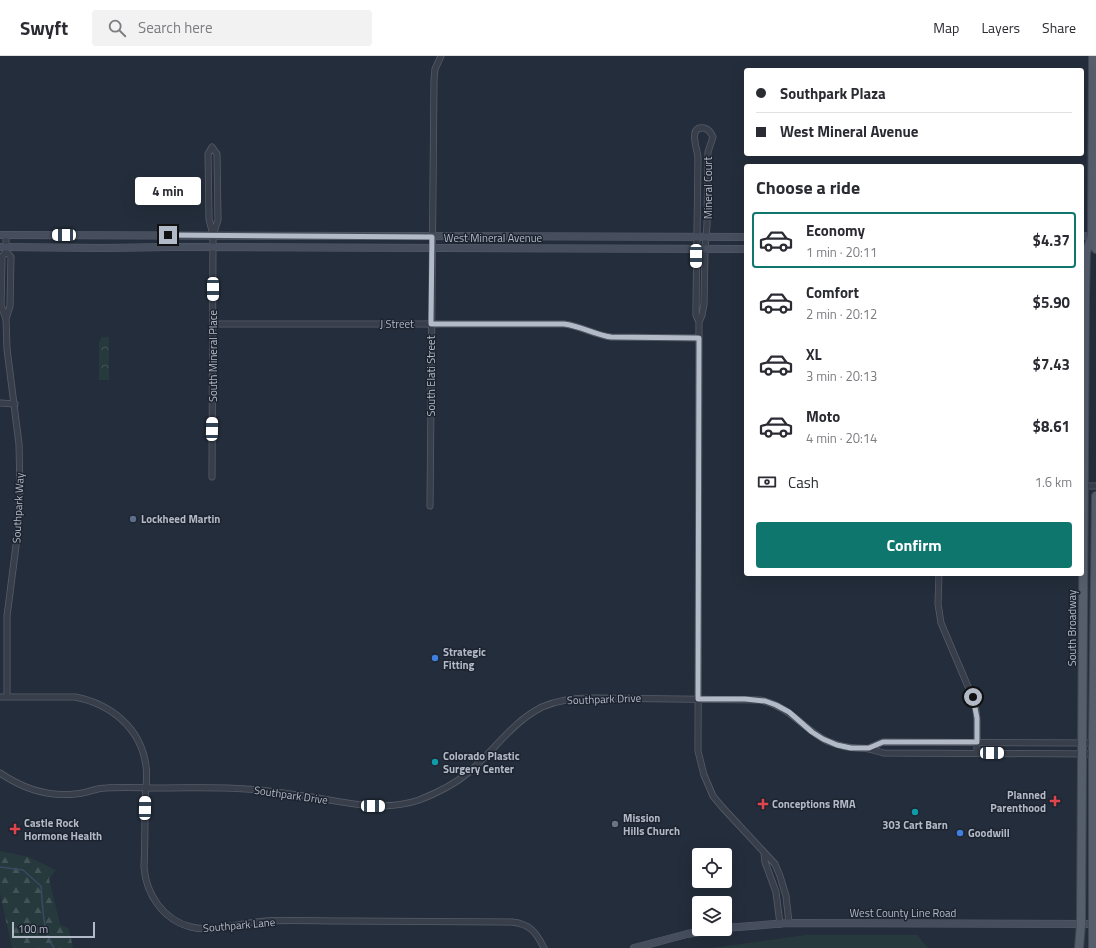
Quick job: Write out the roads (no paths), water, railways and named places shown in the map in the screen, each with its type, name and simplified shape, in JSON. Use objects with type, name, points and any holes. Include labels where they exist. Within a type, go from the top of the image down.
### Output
[{"type":"main road","name":"South Broadway","points":[[1093,56],[1094,236],[1096,251]]},
{"type":"main road","name":"West Mineral Avenue","points":[[3,235],[744,237]]},
{"type":"main road","name":"South Broadway","points":[[1084,486],[1084,252],[1094,236]]},
{"type":"main road","name":"West Mineral Avenue","points":[[4,248],[213,247],[744,249]]},
{"type":"main road","points":[[1084,252],[1096,251]]},
{"type":"main road","points":[[1084,289],[1085,296]]},
{"type":"main road","name":"South Broadway","points":[[1093,948],[1095,924],[1096,496]]},
{"type":"main road","name":"South Broadway","points":[[1079,948],[1081,924],[1083,576]]},
{"type":"main road","name":"West County Line Road","points":[[732,927],[780,924],[1095,924]]},
{"type":"main road","points":[[634,948],[692,933]]},
{"type":"street","name":"South Elati Street","points":[[430,506],[434,74],[441,56]]},
{"type":"street","name":"Mineral Court","points":[[697,237],[698,149],[694,141],[694,136],[695,132],[703,128],[711,133],[713,137],[708,152],[708,225],[705,249],[704,304],[699,322]]},
{"type":"street","name":"South Mineral Place","points":[[212,476],[213,235],[208,213],[208,154],[212,147],[217,154],[218,220],[213,235]]},
{"type":"street","name":"Southpark Way","points":[[3,235],[2,305],[6,319],[19,444],[20,490],[17,538],[7,616],[7,697]]},
{"type":"street","points":[[697,237],[696,311],[699,322],[698,751],[701,768],[713,796],[775,864],[783,884],[788,909],[788,924]]},
{"type":"street","name":"Southpark Way","points":[[4,248],[11,257],[10,306],[6,319]]},
{"type":"street","name":"J Street","points":[[213,324],[564,324],[573,325],[611,337],[699,338]]},
{"type":"street","points":[[0,403],[15,404]]},
{"type":"street","points":[[1084,486],[1096,486]]},
{"type":"street","points":[[939,576],[938,604],[941,623],[973,697],[977,718],[977,753]]},
{"type":"street","name":"Southpark Lane","points":[[0,697],[75,697],[96,703],[114,713],[126,724],[140,746],[146,766],[145,879],[151,895],[157,904],[170,917],[178,922],[191,927],[206,929],[264,921],[512,922],[520,923],[530,928],[538,937],[544,948]]},
{"type":"street","name":"Southpark Drive","points":[[0,773],[25,787],[42,793],[53,794],[75,794],[104,788],[248,789],[284,792],[364,805],[397,805],[417,800],[452,785],[469,772],[514,726],[527,716],[557,701],[574,698],[745,699],[765,701],[789,712],[812,732],[828,741],[843,746],[869,748],[884,753],[1095,754]]},
{"type":"street","name":"Southpark Drive","points":[[869,748],[883,742],[1095,743]]},
{"type":"street","points":[[764,853],[765,862],[776,892],[780,924]]},
{"type":"waterway","points":[[0,867],[23,870],[41,886],[45,926],[54,948]]},
{"type":"place","name":"Lockheed Martin","points":[[133,519]]},
{"type":"place","name":"Strategic Fitting","points":[[435,658]]},
{"type":"place","name":"Colorado Plastic Surgery Center","points":[[435,762]]},
{"type":"place","name":"Planned Parenthood","points":[[1055,801]]},
{"type":"place","name":"Conceptions RMA","points":[[763,804]]},
{"type":"place","name":"303 Cart Barn","points":[[915,812]]},
{"type":"place","name":"Mission Hills Church","points":[[615,824]]},
{"type":"place","name":"Castle Rock Hormone Health","points":[[15,829]]},
{"type":"place","name":"Goodwill","points":[[960,833]]}]
